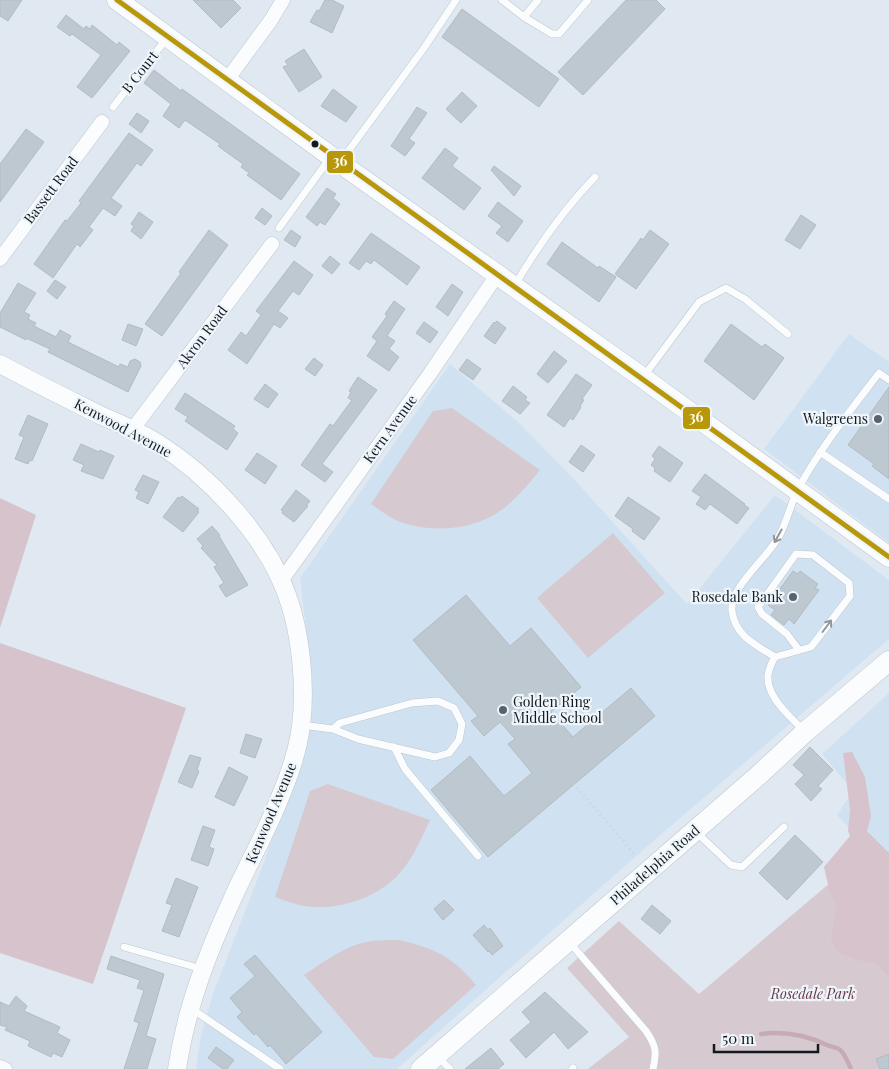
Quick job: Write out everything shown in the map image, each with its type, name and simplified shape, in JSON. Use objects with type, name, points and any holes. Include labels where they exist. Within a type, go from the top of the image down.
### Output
[{"type":"main road","points":[[117,0],[335,160],[642,378],[889,557]]},
{"type":"main road","name":"Philadelphia Road","points":[[421,1069],[443,1062],[568,941],[805,732],[889,661]]},
{"type":"street","points":[[227,80],[272,20],[283,0]]},
{"type":"street","name":"Bassett Road","points":[[0,259],[102,122]]},
{"type":"street","name":"Akron Road","points":[[132,430],[272,244]]},
{"type":"street","name":"Kern Avenue","points":[[281,580],[429,375],[497,275]]},
{"type":"street","name":"Kenwood Avenue","points":[[0,364],[132,430],[174,454],[206,479],[247,526],[281,580],[288,597],[300,654],[302,684],[301,725],[295,755],[272,818],[231,901],[202,970],[182,1036],[177,1069]]},
{"type":"street","points":[[0,1067],[5,1069]]},
{"type":"lane","points":[[279,228],[424,48],[456,0]]},
{"type":"lane","points":[[502,0],[524,17],[556,35],[559,34],[588,0]]},
{"type":"lane","points":[[524,17],[538,0]]},
{"type":"lane","name":"B Court","points":[[113,107],[168,37]]},
{"type":"lane","points":[[513,287],[544,240],[577,196],[595,176]]},
{"type":"lane","points":[[642,378],[699,302],[726,288],[745,298],[788,334]]},
{"type":"lane","points":[[799,650],[787,634],[762,614],[758,607],[796,554],[813,555],[849,584],[850,596],[811,647],[774,657],[743,636],[735,624],[732,610],[734,599],[743,584],[778,539],[797,491],[820,452],[879,374],[889,380]]},
{"type":"lane","points":[[820,452],[889,499]]},
{"type":"lane","points":[[774,657],[768,675],[769,688],[776,701],[805,732]]},
{"type":"lane","points":[[301,725],[333,729],[358,738],[435,757],[449,753],[459,740],[462,724],[454,708],[438,701],[412,703],[340,723],[333,729]]},
{"type":"lane","points":[[394,747],[404,769],[478,856]]},
{"type":"lane","points":[[694,830],[731,865],[742,868],[784,827]]},
{"type":"lane","points":[[568,941],[652,1040],[656,1049],[653,1069]]},
{"type":"lane","points":[[124,946],[202,970]]},
{"type":"lane","points":[[190,1008],[280,1069]]},
{"type":"path","points":[[574,784],[636,856]]},
{"type":"shaded area","points":[[849,334],[889,362],[889,543],[764,449]]},
{"type":"shaded area","name":"Golden Ring Middle School","points":[[450,364],[519,423],[572,477],[687,604],[775,495],[889,580],[889,639],[636,856],[397,1069],[196,1069],[201,1035],[213,994],[264,862],[308,737],[312,678],[300,578]]},
{"type":"shaded area","points":[[0,498],[36,515],[0,628]]},
{"type":"shaded area","points":[[0,643],[186,708],[93,984],[0,953]]},
{"type":"shaded area","points":[[889,693],[889,868],[837,815],[853,791],[822,754]]},
{"type":"shaded area","points":[[852,752],[865,777],[871,816],[867,831],[889,853],[889,977],[875,963],[861,961],[838,953],[831,940],[836,907],[829,889],[824,867],[850,836],[848,831],[850,810],[843,753]]},
{"type":"green space","points":[[452,408],[540,470],[523,491],[503,509],[481,521],[457,527],[432,528],[419,527],[397,521],[371,504],[433,411]]},
{"type":"green space","points":[[613,533],[665,593],[588,658],[537,598]]},
{"type":"green space","points":[[328,784],[430,820],[415,851],[404,868],[386,885],[365,898],[341,905],[311,907],[275,897],[310,791]]},
{"type":"green space","name":"Rosedale Park","points":[[870,849],[889,868],[889,1069],[588,1069],[629,1037],[567,968],[619,921],[699,994]]},
{"type":"green space","points":[[400,940],[423,947],[451,960],[476,985],[393,1059],[374,1057],[304,975],[336,954],[353,946],[371,941]]},
{"type":"building","points":[[0,0],[22,0],[8,21],[0,16]]},
{"type":"building","points":[[193,0],[233,0],[241,8],[221,28]]},
{"type":"building","points":[[325,0],[332,0],[344,6],[332,33],[310,22]]},
{"type":"building","points":[[626,0],[656,0],[665,9],[583,95],[558,72]]},
{"type":"building","points":[[462,9],[559,79],[539,107],[442,37]]},
{"type":"building","points":[[66,15],[84,29],[86,26],[90,29],[92,25],[117,45],[119,42],[130,51],[92,98],[77,87],[101,55],[72,34],[70,36],[57,27]]},
{"type":"building","points":[[304,49],[322,77],[299,92],[283,67],[288,65],[285,61]]},
{"type":"building","points":[[154,70],[300,174],[281,200],[247,175],[249,173],[241,167],[243,164],[218,146],[220,144],[185,120],[179,128],[163,116],[171,104],[144,83]]},
{"type":"building","points":[[333,89],[357,107],[346,122],[321,106]]},
{"type":"building","points":[[462,92],[477,106],[461,123],[446,109]]},
{"type":"building","points":[[417,107],[427,113],[409,139],[415,143],[405,156],[391,146]]},
{"type":"building","points":[[137,113],[149,121],[141,133],[129,124]]},
{"type":"building","points":[[26,129],[44,142],[0,202],[0,164]]},
{"type":"building","points":[[129,133],[153,150],[141,166],[137,163],[111,198],[122,206],[115,216],[103,208],[89,227],[93,230],[80,247],[77,244],[53,278],[34,264],[65,220],[67,221],[81,203],[79,201]]},
{"type":"building","points":[[445,148],[458,158],[452,166],[481,188],[464,210],[422,178]]},
{"type":"building","points":[[494,166],[521,186],[514,196],[491,170]]},
{"type":"building","points":[[327,188],[336,194],[333,198],[340,204],[325,225],[320,222],[317,226],[306,217]]},
{"type":"building","points":[[498,202],[523,221],[508,242],[496,233],[502,226],[488,216]]},
{"type":"building","points":[[262,208],[272,216],[265,225],[255,218]]},
{"type":"building","points":[[139,212],[153,222],[141,239],[131,231],[134,226],[131,224]]},
{"type":"building","points":[[801,215],[816,225],[800,249],[785,240]]},
{"type":"building","points":[[209,230],[228,245],[162,336],[145,324]]},
{"type":"building","points":[[291,230],[301,237],[295,247],[284,240]]},
{"type":"building","points":[[650,230],[669,244],[636,289],[615,274],[641,238],[643,240]]},
{"type":"building","points":[[371,233],[420,267],[407,285],[374,260],[371,264],[366,261],[359,270],[349,263]]},
{"type":"building","points":[[562,242],[598,268],[599,266],[616,277],[599,302],[547,264]]},
{"type":"building","points":[[330,256],[340,264],[332,274],[322,266]]},
{"type":"building","points":[[294,261],[313,275],[299,295],[293,291],[278,311],[288,318],[280,328],[274,324],[247,364],[228,350],[241,332],[246,336],[261,315],[256,311]]},
{"type":"building","points":[[55,280],[66,287],[57,299],[47,291]]},
{"type":"building","points":[[18,283],[36,293],[24,312],[30,315],[28,319],[36,323],[34,326],[56,337],[60,330],[71,336],[68,342],[119,367],[120,364],[128,367],[130,361],[135,359],[140,362],[141,366],[128,392],[48,352],[50,349],[0,327],[0,313]]},
{"type":"building","points":[[452,284],[463,292],[448,316],[436,307]]},
{"type":"building","points":[[394,301],[405,309],[387,336],[395,341],[389,349],[399,357],[389,371],[367,356],[377,341],[372,337],[387,316],[385,314]]},
{"type":"building","points":[[497,321],[506,328],[495,344],[484,336],[494,322]]},
{"type":"building","points":[[424,322],[438,332],[430,343],[416,333]]},
{"type":"building","points":[[128,324],[143,329],[136,346],[122,340]]},
{"type":"building","points":[[731,324],[762,347],[765,344],[784,358],[754,400],[704,361]]},
{"type":"building","points":[[554,351],[567,361],[548,383],[537,374]]},
{"type":"building","points":[[314,358],[323,365],[315,376],[305,369]]},
{"type":"building","points":[[467,359],[481,369],[473,380],[459,370]]},
{"type":"building","points":[[576,374],[592,385],[582,399],[584,400],[581,407],[573,420],[570,418],[564,427],[547,415]]},
{"type":"building","points":[[358,377],[377,390],[322,464],[333,472],[325,482],[301,465],[330,424],[333,426],[352,400],[348,398],[351,392],[349,391]]},
{"type":"building","points":[[265,384],[278,394],[268,408],[254,399]]},
{"type":"building","points":[[513,386],[527,397],[525,400],[530,403],[520,414],[502,401]]},
{"type":"building","name":"Walgreens","points":[[889,387],[889,479],[872,466],[874,464],[848,445]]},
{"type":"building","points":[[185,393],[235,426],[233,429],[238,433],[227,450],[185,421],[188,417],[175,409]]},
{"type":"building","points":[[28,415],[48,424],[32,461],[30,460],[28,464],[15,459],[24,437],[19,435]]},
{"type":"building","points":[[81,444],[114,456],[103,479],[81,471],[84,465],[73,460]]},
{"type":"building","points":[[581,445],[595,455],[583,472],[569,462]]},
{"type":"building","points":[[659,446],[683,463],[670,482],[654,471],[655,468],[651,465],[655,459],[652,456]]},
{"type":"building","points":[[257,453],[277,466],[265,484],[245,470]]},
{"type":"building","points":[[705,474],[749,508],[737,524],[710,504],[705,510],[696,504],[701,497],[692,491]]},
{"type":"building","points":[[143,475],[159,482],[148,504],[136,498],[139,492],[135,490]]},
{"type":"building","points":[[296,490],[310,501],[294,522],[282,513],[283,511],[281,510]]},
{"type":"building","points":[[182,496],[199,509],[197,510],[199,512],[183,532],[163,517],[178,497]]},
{"type":"building","points":[[628,497],[660,518],[644,540],[615,516]]},
{"type":"building","points":[[212,526],[220,535],[248,585],[226,597],[219,586],[224,583],[214,567],[217,565],[201,548],[203,546],[197,539]]},
{"type":"building","name":"Rosedale Bank","points":[[793,571],[798,574],[800,571],[818,584],[815,588],[819,590],[794,624],[789,619],[784,625],[771,615],[775,610],[768,605]]},
{"type":"building","points":[[466,595],[510,646],[531,628],[581,687],[551,712],[573,737],[631,688],[655,716],[488,857],[431,790],[470,756],[504,796],[532,773],[508,744],[515,739],[500,722],[484,736],[471,721],[478,716],[413,640]]},
{"type":"building","points":[[246,734],[262,739],[255,758],[240,753]]},
{"type":"building","points":[[810,747],[833,770],[818,786],[822,789],[811,801],[795,784],[804,775],[793,765]]},
{"type":"building","points":[[190,755],[201,758],[197,770],[199,771],[192,788],[178,782]]},
{"type":"building","points":[[229,767],[248,777],[234,806],[215,797]]},
{"type":"building","points":[[203,826],[215,830],[209,847],[214,849],[208,866],[191,860]]},
{"type":"building","points":[[795,835],[823,862],[787,900],[759,873]]},
{"type":"building","points":[[176,878],[198,887],[179,937],[162,931],[172,905],[166,903]]},
{"type":"building","points":[[444,900],[454,910],[443,920],[434,909]]},
{"type":"building","points":[[652,905],[671,921],[660,934],[641,919]]},
{"type":"building","points":[[484,925],[488,930],[490,928],[503,946],[492,955],[473,935]]},
{"type":"building","points":[[255,955],[322,1032],[286,1064],[270,1045],[268,1047],[256,1033],[254,1035],[237,1017],[242,1012],[230,998],[255,976],[244,964]]},
{"type":"building","points":[[111,956],[164,974],[146,1036],[156,1039],[147,1069],[124,1069],[139,1023],[134,1021],[144,990],[137,988],[140,980],[107,969]]},
{"type":"building","points":[[545,992],[588,1032],[568,1049],[554,1032],[526,1058],[510,1040],[531,1022],[522,1012]]},
{"type":"building","points":[[16,996],[27,1006],[24,1011],[60,1027],[57,1033],[70,1040],[62,1057],[53,1053],[51,1057],[28,1046],[30,1041],[5,1030],[7,1027],[0,1025],[0,1002],[9,1006]]},
{"type":"building","points":[[216,1047],[234,1060],[227,1069],[223,1069],[208,1058]]},
{"type":"building","points":[[491,1048],[504,1064],[498,1069],[465,1069]]},
{"type":"building","points":[[889,1054],[889,1069],[880,1069],[876,1059]]},
{"type":"waterway","points":[[761,1034],[795,1035],[838,1048],[845,1056],[851,1069]]},
{"type":"transit line","name":"36","points":[[117,0],[889,557]]},
{"type":"place","name":"Walgreens","points":[[878,419]]},
{"type":"place","name":"Rosedale Bank","points":[[793,597]]},
{"type":"place","name":"Golden Ring Middle School","points":[[503,710]]}]
